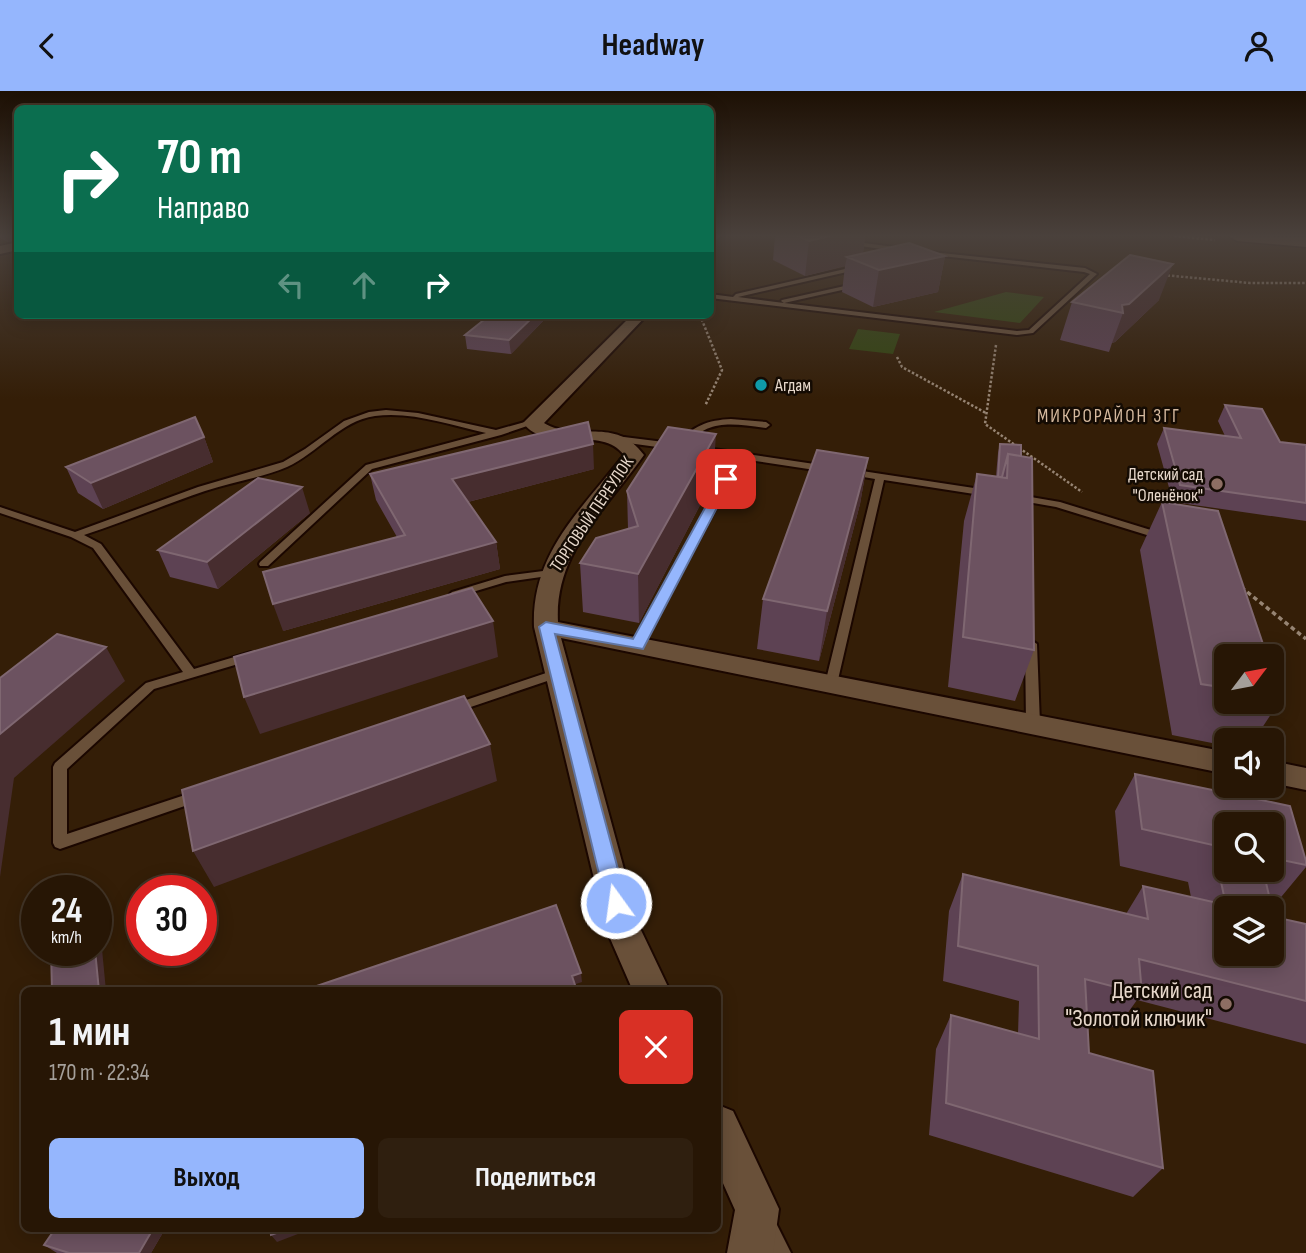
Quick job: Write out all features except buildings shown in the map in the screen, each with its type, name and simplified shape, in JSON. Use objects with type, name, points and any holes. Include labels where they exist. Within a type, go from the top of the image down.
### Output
[{"type":"street","points":[[532,423],[548,411],[636,319]]},
{"type":"street","name":"ТОРГОВЫЙ ПЕРЕУЛОК","points":[[532,423],[547,432],[616,439],[631,448],[634,455],[565,548],[551,573],[545,600],[546,627],[623,929],[651,987]]},
{"type":"street","points":[[546,627],[1214,760]]},
{"type":"street","points":[[1284,774],[1306,779]]},
{"type":"street","points":[[721,1132],[757,1209],[750,1253]]},
{"type":"lane","points":[[726,298],[760,290]]},
{"type":"lane","points":[[773,304],[833,290]]},
{"type":"lane","points":[[714,296],[998,331],[1031,332],[1076,290]]},
{"type":"lane","points":[[75,535],[218,483],[282,466],[302,457],[334,428],[352,419],[375,414],[399,414],[498,433]]},
{"type":"lane","points":[[679,447],[691,431],[719,420],[766,425]]},
{"type":"lane","points":[[264,564],[369,467],[532,423]]},
{"type":"lane","points":[[616,439],[1000,495]]},
{"type":"lane","points":[[637,645],[739,456]]},
{"type":"lane","points":[[831,684],[880,477]]},
{"type":"lane","points":[[1014,497],[1057,504],[1175,541]]},
{"type":"lane","points":[[1027,499],[1028,513]]},
{"type":"lane","points":[[0,510],[75,535],[97,546],[191,674]]},
{"type":"lane","points":[[440,599],[505,579],[551,573]]},
{"type":"lane","points":[[1030,632],[1033,724]]},
{"type":"lane","points":[[217,789],[60,843],[60,767],[149,686],[270,650]]},
{"type":"lane","points":[[440,713],[558,673]]},
{"type":"lane","points":[[757,1209],[780,1253]]},
{"type":"path","points":[[691,431],[723,370],[702,319]]},
{"type":"path","points":[[998,331],[985,424],[1076,486],[1102,513],[1103,520]]},
{"type":"path","points":[[897,356],[902,367],[986,413]]},
{"type":"path","points":[[1237,578],[1242,588],[1306,639]]},
{"type":"green space","points":[[1006,292],[1044,297],[1020,323],[934,312]]},
{"type":"green space","points":[[858,329],[900,334],[893,354],[849,349]]},
{"type":"place","name":"Агдам","points":[[761,385]]},
{"type":"place","name":"Детский сад \"Оленёнок\"","points":[[1217,484]]},
{"type":"place","name":"Детский сад \"Золотой ключик\"","points":[[1226,1004]]},
{"type":"district","name":"МИКРОРАЙОН 3ГГ","points":[[1109,416]]},
{"type":"route","points":[[616,903],[546,627],[637,645],[726,479]]}]
